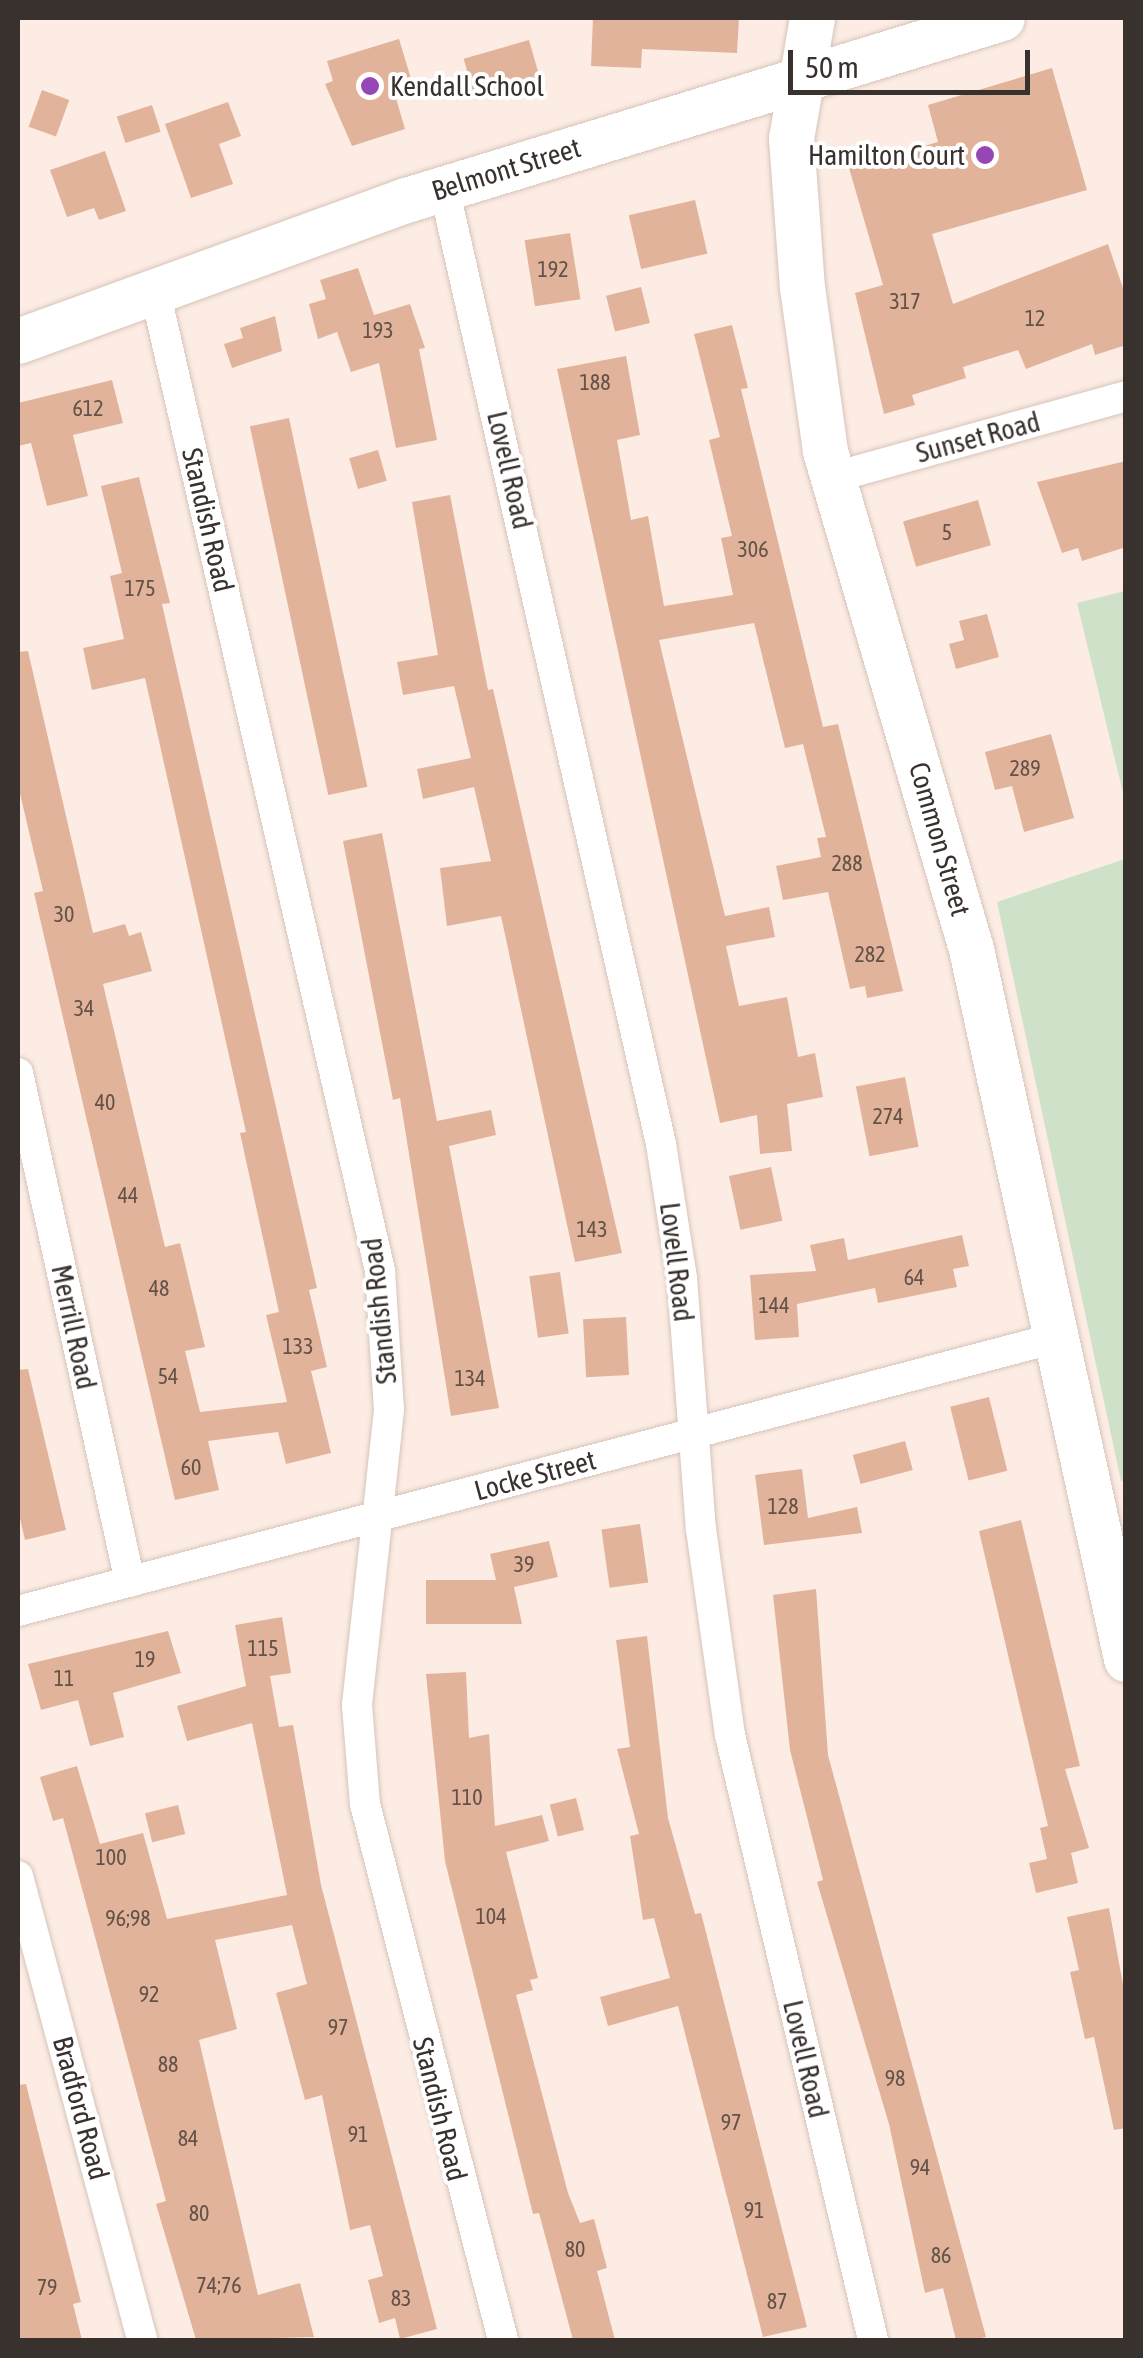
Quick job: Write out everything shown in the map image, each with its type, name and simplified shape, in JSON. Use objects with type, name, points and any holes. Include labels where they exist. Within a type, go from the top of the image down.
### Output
[{"type":"main road","name":"Common Street","points":[[812,18],[791,138],[798,249],[831,478],[955,888],[1126,1660]]},
{"type":"main road","name":"Belmont Street","points":[[18,341],[154,287],[444,188],[1002,18]]},
{"type":"street","name":"Lovell Road","points":[[444,188],[661,1144],[698,1433],[701,1530],[730,1734],[873,2340]]},
{"type":"street","name":"Standish Road","points":[[154,287],[380,1271],[389,1410],[381,1516],[357,1705],[365,1804],[502,2340]]},
{"type":"street","name":"Sunset Road","points":[[831,478],[1126,396]]},
{"type":"street","name":"Merrill Road","points":[[18,1073],[130,1582]]},
{"type":"street","name":"Locke Street","points":[[18,1611],[1052,1339]]},
{"type":"street","name":"Bradford Road","points":[[18,1876],[27,1936],[142,2340]]},
{"type":"green space","points":[[1126,591],[1125,801],[1077,603]]},
{"type":"green space","points":[[1125,859],[1126,1480],[1121,1481],[997,902]]},
{"type":"building","points":[[593,18],[739,18],[737,53],[642,49],[641,68],[591,66]]},
{"type":"building","points":[[399,39],[412,82],[393,88],[405,129],[352,146],[325,84],[333,81],[327,61]]},
{"type":"building","points":[[529,40],[541,81],[475,100],[464,59]]},
{"type":"building","points":[[1052,68],[1087,190],[932,234],[953,304],[1108,244],[1126,297],[1126,345],[1095,355],[1092,344],[1026,369],[1018,350],[963,367],[966,378],[912,395],[915,405],[884,414],[855,293],[883,285],[849,168],[938,142],[928,105]]},
{"type":"building","points":[[42,90],[69,100],[56,137],[29,127]]},
{"type":"building","points":[[228,102],[241,136],[219,144],[233,184],[191,198],[165,124]]},
{"type":"building","points":[[152,105],[161,132],[125,143],[117,116]]},
{"type":"building","points":[[105,151],[126,211],[99,220],[94,208],[67,217],[50,170]]},
{"type":"building","points":[[695,200],[707,254],[641,269],[629,215]]},
{"type":"building","points":[[570,233],[580,299],[535,306],[525,240]]},
{"type":"building","points":[[358,268],[374,315],[410,304],[425,348],[419,349],[437,440],[396,448],[379,363],[351,372],[337,332],[318,339],[309,304],[326,299],[320,280]]},
{"type":"building","points":[[641,287],[650,323],[615,332],[606,296]]},
{"type":"building","points":[[275,316],[282,351],[232,368],[224,344],[243,338],[240,328]]},
{"type":"building","points":[[732,325],[748,388],[741,389],[823,727],[838,724],[903,991],[867,998],[865,986],[850,989],[828,892],[783,900],[776,866],[821,857],[817,838],[826,837],[803,744],[785,748],[754,623],[659,640],[725,916],[769,907],[775,937],[726,946],[739,1006],[787,997],[798,1057],[815,1053],[823,1097],[787,1104],[792,1151],[760,1154],[757,1115],[720,1123],[557,369],[626,356],[640,435],[617,440],[631,520],[648,516],[664,606],[733,595],[721,538],[732,536],[709,440],[720,437],[694,334]]},
{"type":"building","points":[[112,380],[123,423],[73,435],[88,496],[47,506],[31,443],[18,446],[18,403]]},
{"type":"building","points":[[289,418],[367,787],[328,795],[250,426]]},
{"type":"building","points":[[378,450],[387,481],[358,489],[349,458]]},
{"type":"building","points":[[1126,461],[1126,547],[1082,561],[1078,548],[1062,553],[1037,482]]},
{"type":"building","points":[[139,477],[170,603],[162,604],[317,1288],[309,1290],[327,1367],[311,1371],[331,1453],[286,1464],[278,1432],[208,1441],[219,1490],[175,1500],[34,893],[43,891],[18,785],[18,652],[28,651],[93,933],[125,924],[129,936],[141,932],[152,971],[103,984],[165,1247],[180,1243],[205,1347],[185,1351],[200,1412],[287,1402],[266,1315],[279,1312],[240,1133],[246,1132],[145,678],[92,690],[83,648],[124,639],[110,576],[122,573],[101,486]]},
{"type":"building","points":[[450,495],[488,690],[493,689],[622,1253],[575,1262],[501,916],[447,926],[440,868],[491,861],[474,787],[423,799],[417,769],[471,758],[454,686],[403,695],[397,662],[438,655],[412,502]]},
{"type":"building","points":[[978,500],[991,545],[916,567],[903,521]]},
{"type":"building","points":[[987,614],[999,657],[956,669],[949,644],[964,640],[959,621]]},
{"type":"building","points":[[1051,734],[1074,818],[1024,832],[1012,786],[995,790],[985,752]]},
{"type":"building","points":[[382,833],[437,1121],[491,1110],[496,1135],[449,1146],[499,1408],[451,1416],[400,1098],[393,1100],[343,841]]},
{"type":"building","points":[[905,1077],[919,1147],[869,1156],[856,1087]]},
{"type":"building","points":[[771,1167],[782,1221],[740,1230],[729,1176]]},
{"type":"building","points":[[962,1235],[969,1266],[953,1269],[957,1287],[878,1303],[875,1288],[797,1304],[799,1337],[755,1340],[750,1275],[816,1271],[810,1245],[844,1238],[848,1260]]},
{"type":"building","points":[[560,1272],[569,1333],[538,1338],[529,1276]]},
{"type":"building","points":[[626,1317],[629,1375],[586,1377],[583,1319]]},
{"type":"building","points":[[28,1369],[66,1530],[25,1540],[18,1510],[18,1370]]},
{"type":"building","points":[[989,1397],[1007,1471],[969,1480],[950,1407]]},
{"type":"building","points":[[905,1441],[913,1470],[861,1484],[853,1455]]},
{"type":"building","points":[[802,1469],[808,1518],[857,1507],[862,1533],[764,1545],[755,1475]]},
{"type":"building","points":[[1021,1520],[1080,1766],[1065,1769],[1089,1848],[1071,1853],[1078,1883],[1036,1893],[1029,1863],[1047,1859],[1040,1828],[1048,1826],[979,1531]]},
{"type":"building","points":[[640,1524],[648,1582],[610,1588],[601,1529]]},
{"type":"building","points":[[549,1541],[558,1577],[514,1587],[522,1624],[426,1624],[426,1580],[496,1580],[490,1554]]},
{"type":"building","points":[[816,1589],[828,1755],[986,2337],[956,2340],[943,2288],[925,2293],[889,2124],[817,1882],[823,1880],[790,1750],[773,1595]]},
{"type":"building","points":[[282,1617],[291,1673],[270,1676],[279,1727],[293,1725],[321,1885],[437,2329],[400,2339],[395,2318],[379,2323],[368,2280],[383,2276],[370,2225],[350,2230],[322,2095],[305,2100],[276,1993],[307,1984],[292,1925],[215,1940],[237,2029],[199,2040],[258,2295],[300,2283],[314,2337],[196,2340],[156,2204],[166,2201],[63,1818],[53,1821],[40,1777],[77,1766],[100,1844],[143,1833],[167,1919],[287,1895],[252,1723],[187,1741],[177,1706],[246,1686],[235,1625]]},
{"type":"building","points":[[168,1631],[181,1673],[113,1693],[124,1737],[90,1746],[78,1700],[41,1710],[28,1664]]},
{"type":"building","points":[[647,1636],[668,1818],[695,1914],[701,1913],[807,2327],[763,2337],[678,2006],[608,2026],[600,1997],[670,1978],[654,1918],[643,1920],[630,1836],[639,1834],[617,1749],[630,1747],[616,1640]]},
{"type":"building","points":[[466,1672],[469,1738],[489,1734],[495,1826],[542,1815],[549,1841],[506,1852],[538,1978],[530,1980],[533,1990],[516,1995],[568,2193],[580,2223],[594,2219],[607,2268],[597,2271],[615,2340],[573,2340],[539,2213],[533,2214],[445,1861],[426,1674]]},
{"type":"building","points":[[576,1798],[584,1830],[558,1837],[550,1805]]},
{"type":"building","points":[[178,1805],[185,1834],[152,1842],[145,1813]]},
{"type":"building","points":[[1109,1908],[1126,2001],[1126,2128],[1114,2130],[1094,2037],[1085,2039],[1070,1972],[1079,1970],[1067,1917]]},
{"type":"building","points":[[26,2084],[81,2302],[73,2304],[82,2340],[18,2340],[18,2085]]},
{"type":"place","name":"Kendall School","points":[[370,86]]},
{"type":"place","name":"Hamilton Court","points":[[985,155]]}]
